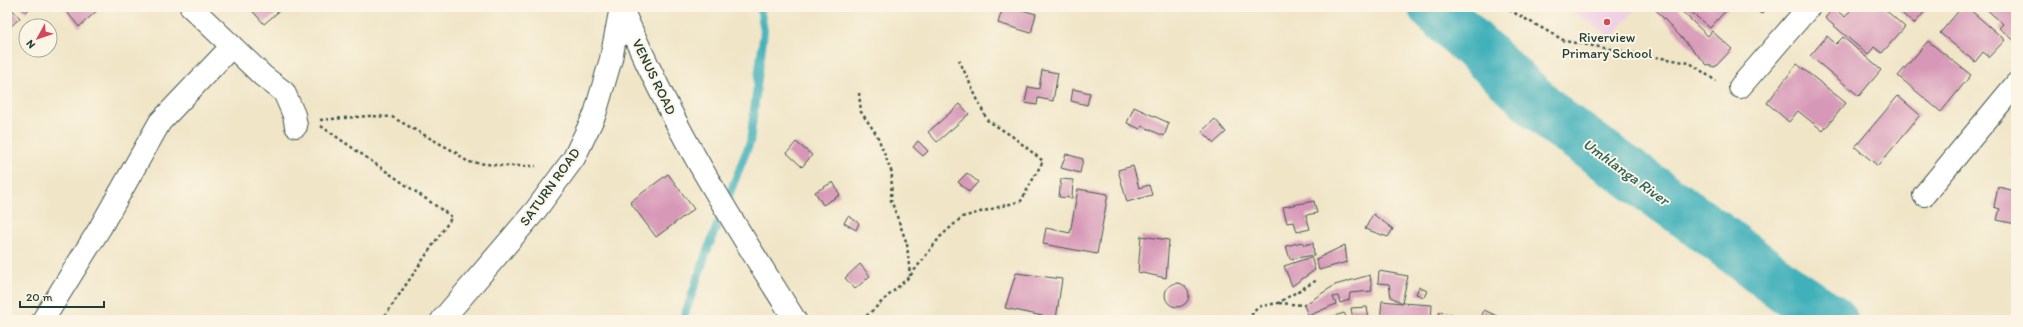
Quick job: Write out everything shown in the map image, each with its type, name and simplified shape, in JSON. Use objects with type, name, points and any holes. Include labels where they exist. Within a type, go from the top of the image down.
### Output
[{"type":"street","points":[[191,7],[264,76],[284,92],[294,115],[296,126]]},
{"type":"street","name":"VENUS ROAD","points":[[621,7],[646,63],[688,146],[749,248],[795,320]]},
{"type":"street","name":"SATURN ROAD","points":[[442,320],[535,211],[574,158],[594,114],[611,59],[621,7]]},
{"type":"street","points":[[1740,87],[1809,7]]},
{"type":"street","points":[[43,320],[100,228],[160,122],[232,46]]},
{"type":"street","points":[[1924,195],[2016,84]]},
{"type":"path","points":[[1504,7],[1564,41],[1690,63],[1733,94],[1740,87]]},
{"type":"path","points":[[862,320],[910,276],[940,237],[962,217],[1021,201],[1043,161],[1012,136],[987,120],[959,60]]},
{"type":"path","points":[[859,93],[861,112],[877,135],[892,173],[891,200],[907,244],[910,276]]},
{"type":"path","points":[[382,320],[452,217],[314,121],[369,116],[392,117],[455,152],[468,162],[505,166],[548,166],[562,173]]},
{"type":"path","points":[[1278,303],[1317,280]]},
{"type":"path","points":[[1248,320],[1257,307],[1278,303],[1304,305]]},
{"type":"shaded area","name":"Riverview Primary School","points":[[1566,7],[1637,7],[1612,37]]},
{"type":"building","points":[[7,7],[10,7],[20,18],[18,18],[18,20],[7,30]]},
{"type":"building","points":[[20,7],[31,7],[26,12]]},
{"type":"building","points":[[63,7],[101,7],[79,27]]},
{"type":"building","points":[[249,7],[284,7],[264,24]]},
{"type":"building","points":[[1003,7],[1012,7],[1036,14],[1031,33],[998,23]]},
{"type":"building","points":[[1653,7],[1666,7],[1669,10],[1671,7],[1677,7],[1708,36],[1712,31],[1732,49],[1715,67],[1707,65]]},
{"type":"building","points":[[1685,7],[1729,7],[1710,28]]},
{"type":"building","points":[[1753,7],[1768,7],[1761,14]]},
{"type":"building","points":[[1853,7],[1882,7],[1905,27],[1882,53],[1874,47],[1868,55],[1825,18],[1833,8],[1845,17]]},
{"type":"building","points":[[1895,7],[1929,7],[1914,24]]},
{"type":"building","points":[[1962,7],[1967,7],[2005,40],[1989,57],[1983,52],[1975,62],[1940,33]]},
{"type":"building","points":[[1984,7],[2016,7],[2016,42],[1999,28],[2003,24]]},
{"type":"building","points":[[1827,36],[1836,44],[1843,37],[1881,70],[1859,96],[1810,56]]},
{"type":"building","points":[[1928,41],[1971,75],[1941,112],[1898,76]]},
{"type":"building","points":[[1797,64],[1846,103],[1823,131],[1798,111],[1789,122],[1767,103]]},
{"type":"building","points":[[7,67],[12,74],[7,78]]},
{"type":"building","points":[[1042,70],[1058,73],[1053,101],[1038,98],[1037,105],[1025,103],[1028,87],[1039,89]]},
{"type":"building","points":[[1073,89],[1090,93],[1087,105],[1071,101]]},
{"type":"building","points":[[1898,96],[1920,115],[1878,166],[1855,147]]},
{"type":"building","points":[[960,104],[969,114],[937,142],[928,132]]},
{"type":"building","points":[[1134,107],[1169,123],[1164,136],[1142,126],[1140,129],[1127,123]]},
{"type":"building","points":[[1215,119],[1226,132],[1214,143],[1202,131]]},
{"type":"building","points":[[918,141],[928,151],[923,156],[913,147]]},
{"type":"building","points":[[796,142],[812,155],[802,167],[787,153]]},
{"type":"building","points":[[1066,154],[1083,159],[1080,173],[1061,168]]},
{"type":"building","points":[[1133,166],[1139,188],[1149,185],[1152,195],[1127,202],[1118,170]]},
{"type":"building","points":[[967,173],[978,182],[969,192],[958,182]]},
{"type":"building","points":[[668,174],[694,209],[656,237],[630,202]]},
{"type":"building","points":[[1061,179],[1073,180],[1072,198],[1059,197]]},
{"type":"building","points":[[833,182],[840,195],[823,205],[815,192]]},
{"type":"building","points":[[1998,187],[2016,191],[2016,224],[1997,220],[2000,209],[1994,207]]},
{"type":"building","points":[[1078,189],[1108,194],[1097,254],[1043,244],[1046,228],[1070,233]]},
{"type":"building","points":[[1314,201],[1317,213],[1306,215],[1310,229],[1297,232],[1294,222],[1287,223],[1283,207]]},
{"type":"building","points":[[1373,214],[1393,229],[1388,237],[1365,229]]},
{"type":"building","points":[[848,216],[859,223],[856,230],[844,223]]},
{"type":"building","points":[[1141,236],[1169,240],[1166,278],[1138,272]]},
{"type":"building","points":[[1302,242],[1304,245],[1313,243],[1314,255],[1290,259],[1286,246]]},
{"type":"building","points":[[1345,245],[1347,262],[1319,270],[1316,259]]},
{"type":"building","points":[[1311,257],[1315,270],[1292,286],[1284,266]]},
{"type":"building","points":[[860,264],[870,276],[855,289],[845,278]]},
{"type":"building","points":[[1379,271],[1408,276],[1402,303],[1391,297],[1389,284],[1378,283]]},
{"type":"building","points":[[1016,273],[1062,279],[1056,319],[1005,308]]},
{"type":"building","points":[[1370,275],[1372,291],[1350,293],[1349,300],[1340,303],[1338,296],[1333,297],[1336,304],[1308,316],[1304,305],[1335,285]]},
{"type":"building","points":[[1177,283],[1185,287],[1189,295],[1185,303],[1177,307],[1169,303],[1165,295],[1169,287]]},
{"type":"building","points":[[1419,287],[1427,291],[1424,297],[1416,294]]},
{"type":"building","points":[[1382,301],[1432,305],[1431,320],[1380,320]]},
{"type":"building","points":[[1367,307],[1369,320],[1353,320],[1351,308]]},
{"type":"building","points":[[1484,310],[1499,317],[1497,320],[1480,320]]},
{"type":"building","points":[[1440,311],[1467,320],[1437,320]]},
{"type":"building","points":[[1344,313],[1348,320],[1323,320]]},
{"type":"waterway","points":[[683,320],[707,251],[750,142],[764,31],[760,7]]},
{"type":"waterway","name":"Umhlanga River","points":[[1433,7],[1555,120],[1713,233],[1788,290],[1833,320]]},
{"type":"place","name":"Riverview Primary School","points":[[1607,22]]}]
